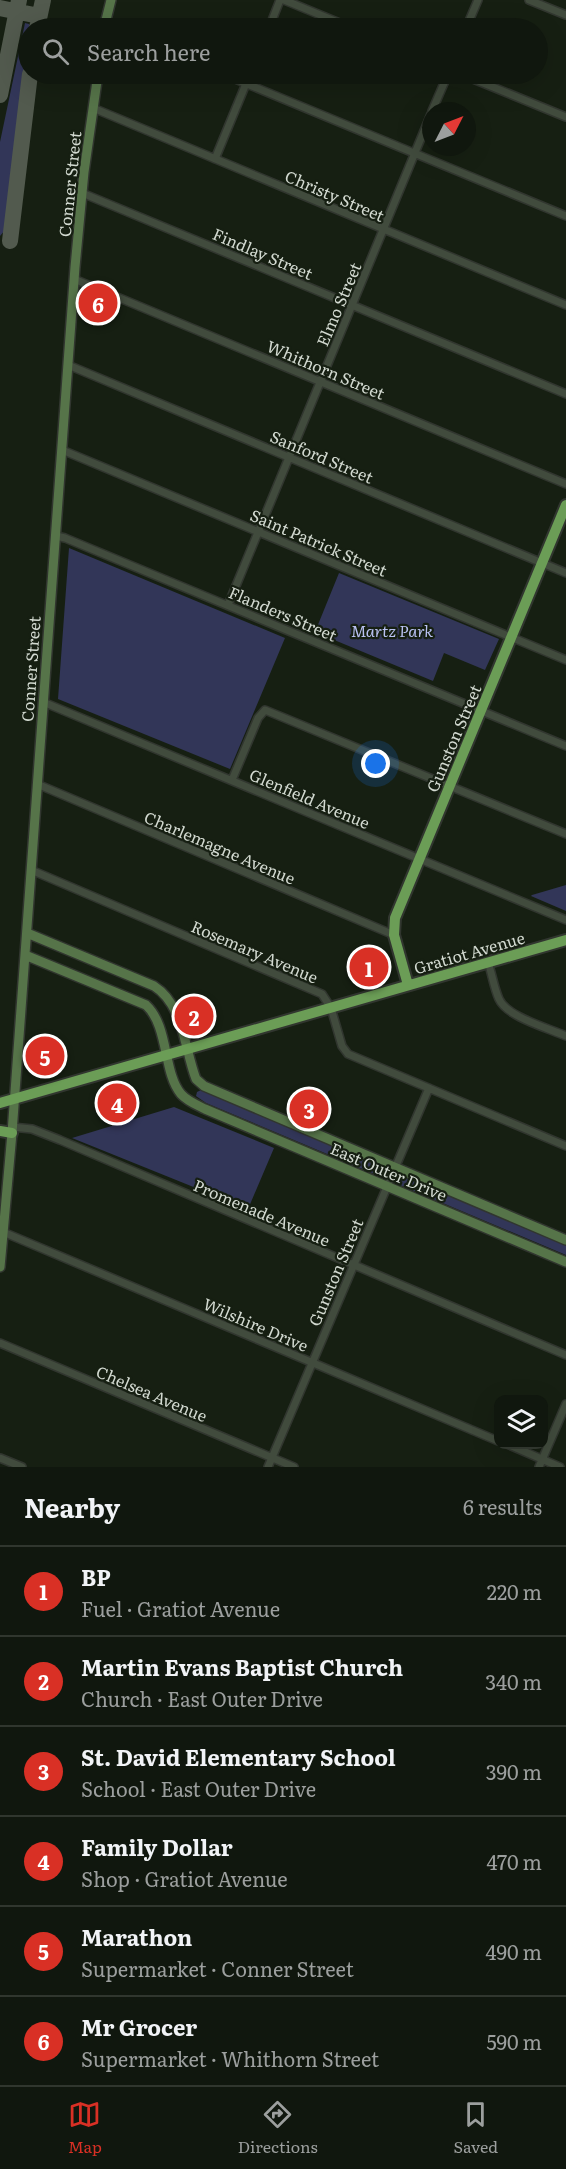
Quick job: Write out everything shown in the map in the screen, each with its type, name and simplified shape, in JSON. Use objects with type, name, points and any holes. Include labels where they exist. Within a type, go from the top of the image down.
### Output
[{"type":"main road","name":"Gunston Street","points":[[408,986],[394,935],[395,918],[566,505]]},
{"type":"main road","name":"Gratiot Avenue","points":[[0,1103],[566,939]]},
{"type":"main road","points":[[0,1131],[12,1130]]},
{"type":"street","points":[[107,18],[111,0]]},
{"type":"street","points":[[273,18],[282,0],[327,18]]},
{"type":"street","points":[[470,18],[478,0]]},
{"type":"street","points":[[529,0],[566,15]]},
{"type":"street","name":"Conner Street","points":[[0,1267],[32,870],[74,279],[82,193],[97,84]]},
{"type":"street","points":[[214,159],[246,84]]},
{"type":"street","points":[[248,84],[566,216]]},
{"type":"street","name":"Elmo Street","points":[[436,102],[444,84]]},
{"type":"street","points":[[485,84],[566,117]]},
{"type":"street","name":"Christy Street","points":[[93,108],[566,305]]},
{"type":"street","name":"Elmo Street","points":[[228,605],[422,136]]},
{"type":"street","name":"Findlay Street","points":[[82,193],[566,394]]},
{"type":"street","name":"Whithorn Street","points":[[74,279],[566,484]]},
{"type":"street","name":"Sanford Street","points":[[68,365],[566,573]]},
{"type":"street","name":"Saint Patrick Street","points":[[62,450],[566,660]]},
{"type":"street","name":"Flanders Street","points":[[56,536],[566,746]]},
{"type":"street","name":"Glenfield Avenue","points":[[43,702],[566,920]]},
{"type":"street","points":[[232,780],[258,718],[265,710],[566,834]]},
{"type":"street","name":"Charlemagne Avenue","points":[[37,784],[394,935]]},
{"type":"street","name":"Rosemary Avenue","points":[[32,870],[322,994],[332,1008]]},
{"type":"street","points":[[25,955],[139,1001],[153,1013],[177,1088],[185,1098],[199,1083],[191,1066],[171,1002],[164,993],[154,986],[27,933]]},
{"type":"street","points":[[64,970],[71,951]]},
{"type":"street","points":[[488,962],[497,996],[504,1008],[566,1036]]},
{"type":"street","points":[[153,1013],[171,1002]]},
{"type":"street","points":[[332,1008],[342,1046],[348,1054],[566,1146]]},
{"type":"street","name":"East Outer Drive","points":[[199,1083],[566,1240]]},
{"type":"street","name":"Gunston Street","points":[[268,1467],[429,1088]]},
{"type":"street","name":"East Outer Drive","points":[[185,1098],[205,1109],[566,1262]]},
{"type":"street","name":"Promenade Avenue","points":[[12,1130],[32,1130],[60,1140],[566,1355]]},
{"type":"street","name":"Wilshire Drive","points":[[3,1232],[494,1439]]},
{"type":"street","name":"Chelsea Avenue","points":[[0,1343],[294,1467]]},
{"type":"street","points":[[541,1463],[566,1404]]},
{"type":"street","points":[[516,1449],[541,1463],[560,1467]]},
{"type":"street","points":[[0,1458],[22,1467]]},
{"type":"green space","points":[[18,56],[18,84],[23,84],[5,230],[0,236],[0,142]]},
{"type":"green space","points":[[69,548],[285,638],[230,769],[58,699]]},
{"type":"green space","name":"Martz Park","points":[[339,573],[499,639],[485,670],[444,653],[433,681],[315,632]]},
{"type":"green space","points":[[566,885],[566,911],[531,896],[532,895]]},
{"type":"green space","points":[[201,1090],[382,1167],[387,1171],[384,1178],[206,1103],[196,1096]]},
{"type":"green space","points":[[174,1107],[274,1148],[248,1209],[72,1138]]},
{"type":"green space","points":[[404,1176],[566,1244],[566,1255],[400,1185]]},
{"type":"taxiway","points":[[0,95],[19,0]]},
{"type":"taxiway","points":[[39,18],[43,0]]},
{"type":"taxiway","points":[[0,8],[39,16]]},
{"type":"taxiway","points":[[10,241],[29,84]]},
{"type":"place","name":"Mr Grocer","points":[[98,303]]},
{"type":"place","name":"BP","points":[[369,967]]},
{"type":"place","name":"Martin Evans Baptist Church","points":[[194,1016]]},
{"type":"place","name":"Marathon","points":[[45,1056]]},
{"type":"place","name":"Family Dollar","points":[[117,1103]]},
{"type":"place","name":"St. David Elementary School","points":[[309,1109]]}]
